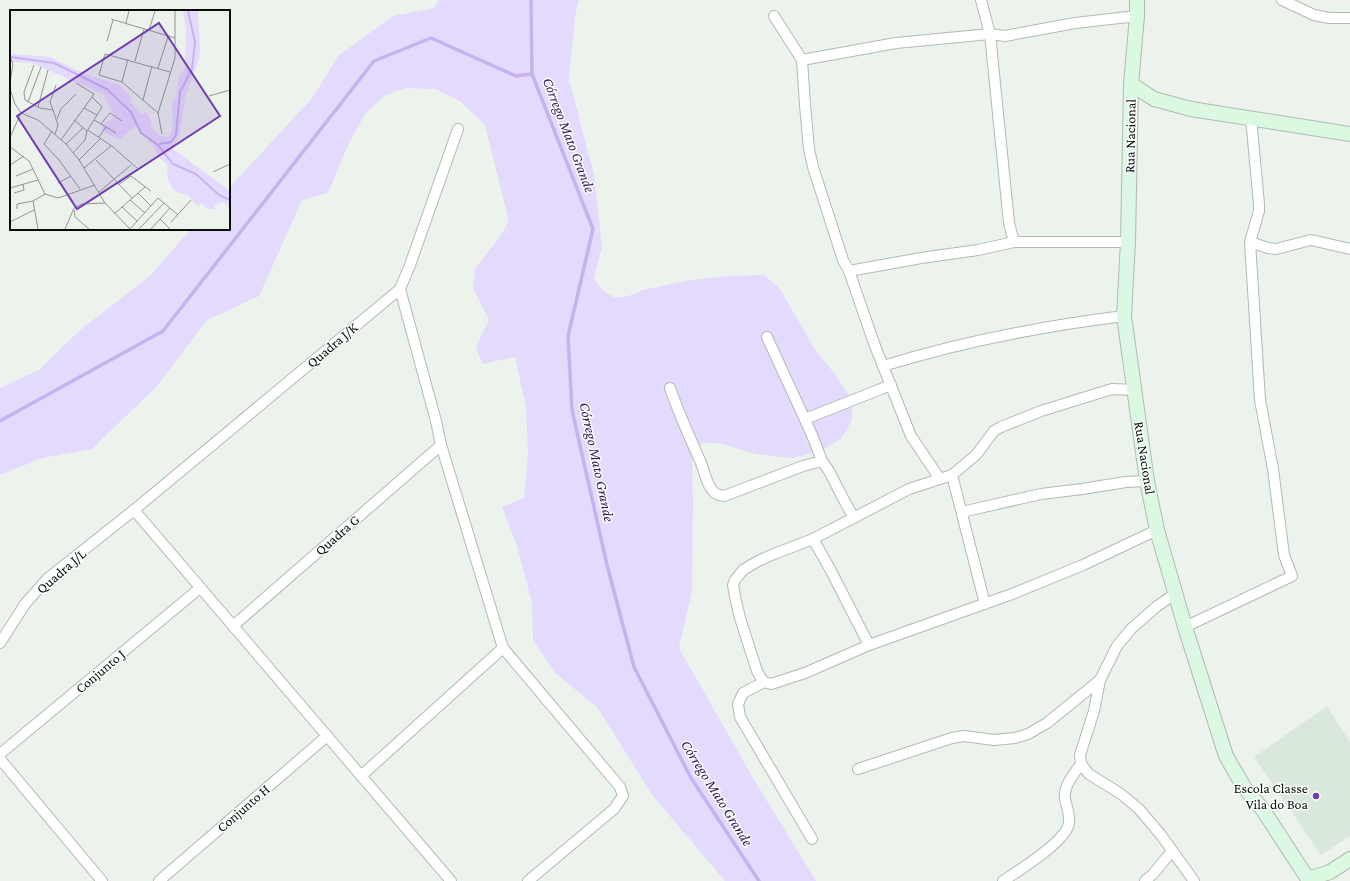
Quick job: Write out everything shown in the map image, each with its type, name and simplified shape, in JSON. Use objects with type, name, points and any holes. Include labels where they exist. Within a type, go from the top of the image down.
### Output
[{"type":"street","points":[[981,0],[990,34],[1009,223],[1014,242]]},
{"type":"street","name":"Rua Nacional","points":[[1137,0],[1137,16],[1130,84],[1128,242],[1124,316],[1147,482],[1157,530],[1185,627],[1226,756],[1244,787],[1263,810],[1308,880]]},
{"type":"street","points":[[1282,0],[1314,15],[1329,18],[1350,18]]},
{"type":"street","points":[[774,16],[802,60],[805,105],[813,167],[843,260],[849,271],[883,366],[913,439],[940,479]]},
{"type":"street","points":[[802,60],[896,43],[990,34],[1005,36],[1075,23],[1137,16]]},
{"type":"street","points":[[1130,84],[1154,99],[1191,109],[1350,134]]},
{"type":"street","points":[[1185,627],[1292,576],[1284,555],[1273,469],[1260,400],[1250,242],[1259,210],[1251,118]]},
{"type":"street","name":"Quadra J/K","points":[[134,510],[400,289],[410,265],[458,129]]},
{"type":"street","points":[[1250,242],[1276,249],[1311,240],[1350,249]]},
{"type":"street","points":[[849,271],[921,258],[978,250],[1014,242],[1128,242]]},
{"type":"street","points":[[400,289],[436,421],[441,445],[503,648],[620,787],[623,796],[614,809],[528,881]]},
{"type":"street","points":[[883,366],[948,348],[1041,328],[1124,316]]},
{"type":"street","points":[[767,337],[805,419],[822,461],[829,471],[854,518]]},
{"type":"street","points":[[805,419],[891,385]]},
{"type":"street","points":[[670,388],[710,486],[713,492],[717,495],[724,496],[803,466],[822,461]]},
{"type":"street","points":[[1135,390],[1112,389],[1041,411],[1001,427],[994,431],[976,455],[952,474],[909,489],[813,539],[758,561],[743,570],[735,580],[733,586],[740,618],[753,660],[764,682],[772,684],[805,673],[869,645],[1012,594],[1083,565],[1157,530]]},
{"type":"street","name":"Quadra G","points":[[233,626],[441,445]]},
{"type":"street","points":[[952,474],[985,604]]},
{"type":"street","points":[[962,512],[1041,494],[1126,482],[1147,482]]},
{"type":"street","points":[[134,510],[451,881]]},
{"type":"street","name":"Quadra J/L","points":[[0,643],[25,604],[47,579],[134,510]]},
{"type":"street","points":[[813,539],[869,645]]},
{"type":"street","name":"Conjunto J","points":[[0,754],[200,588]]},
{"type":"street","points":[[1176,593],[1156,607],[1131,629],[1117,646],[1100,680],[1094,711],[1080,755],[1081,764],[1089,774],[1121,794],[1139,809],[1161,835],[1194,881]]},
{"type":"street","points":[[361,776],[503,648]]},
{"type":"street","points":[[858,769],[952,738],[964,736],[994,740],[1015,738],[1028,734],[1047,723],[1100,680]]},
{"type":"street","points":[[764,682],[743,693],[738,704],[740,717],[812,839]]},
{"type":"street","name":"Conjunto H","points":[[159,881],[327,736]]},
{"type":"street","points":[[0,759],[99,880]]},
{"type":"street","points":[[1003,881],[1048,849],[1067,830],[1069,816],[1065,799],[1065,791],[1067,785],[1081,764]]},
{"type":"street","points":[[1145,881],[1153,874],[1172,851]]},
{"type":"street","points":[[1308,880],[1333,876],[1350,859]]},
{"type":"shaded area","points":[[439,0],[579,0],[575,16],[569,79],[594,175],[602,246],[594,279],[602,290],[615,298],[629,296],[643,290],[685,281],[728,276],[764,275],[780,289],[814,348],[834,373],[852,400],[852,420],[841,439],[820,451],[793,458],[756,454],[718,443],[702,443],[692,459],[692,590],[679,648],[756,783],[816,881],[725,881],[653,796],[597,707],[555,673],[533,640],[532,603],[517,546],[502,507],[524,498],[528,454],[526,407],[515,357],[482,364],[476,347],[489,320],[473,288],[475,269],[499,238],[509,221],[485,125],[460,101],[435,89],[405,88],[384,96],[365,114],[348,145],[328,193],[302,200],[259,296],[207,320],[157,386],[92,449],[42,458],[0,475],[0,388],[39,370],[80,330],[150,276],[190,230],[230,230],[230,187],[313,97],[338,56],[393,16],[434,8]]},
{"type":"shaded area","name":"Escola Classe Vila do Boa","points":[[1327,706],[1350,742],[1350,836],[1321,855],[1254,757]]},
{"type":"waterway","name":"Córrego Mato Grande","points":[[531,0],[532,74],[593,229],[568,336],[572,410],[607,565],[634,667],[691,778],[759,881]]},
{"type":"waterway","points":[[0,421],[163,331],[374,61],[431,38],[516,76],[532,74]]},
{"type":"place","name":"Escola Classe Vila do Boa","points":[[1316,796]]}]
